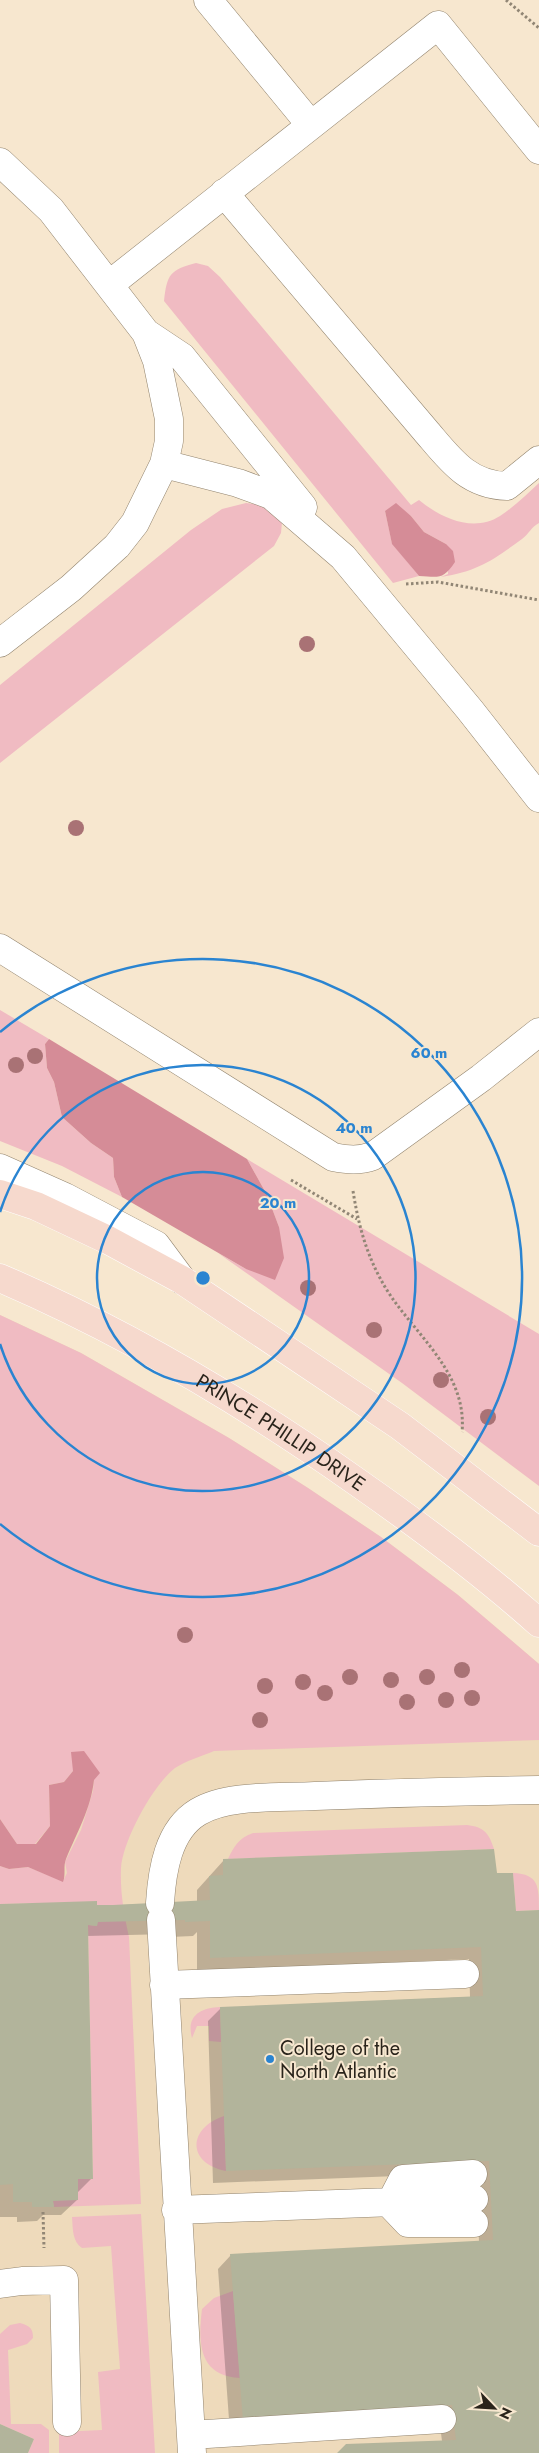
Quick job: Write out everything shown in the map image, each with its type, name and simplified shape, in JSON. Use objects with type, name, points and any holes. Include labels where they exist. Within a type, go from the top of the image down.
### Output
[{"type":"main road","points":[[0,1194],[36,1206],[108,1240],[182,1280],[400,1426],[539,1532]]},
{"type":"main road","name":"PRINCE PHILLIP DRIVE","points":[[0,1278],[81,1316],[235,1400],[403,1514],[539,1623]]},
{"type":"lane","points":[[208,0],[310,124]]},
{"type":"lane","points":[[110,284],[310,124],[438,26],[539,150]]},
{"type":"lane","points":[[0,162],[51,210],[146,333],[157,361],[169,419],[169,441],[164,464],[136,523],[117,546],[71,588],[0,643]]},
{"type":"lane","points":[[224,193],[425,430],[454,463],[471,478],[492,486],[507,486],[539,460]]},
{"type":"lane","points":[[146,333],[182,357],[311,517],[316,535]]},
{"type":"lane","points":[[164,464],[258,488],[272,495],[342,557],[470,710],[539,798]]},
{"type":"lane","points":[[0,948],[333,1156],[347,1160],[360,1160],[373,1156],[481,1078],[539,1032]]},
{"type":"lane","points":[[0,1168],[65,1197],[156,1245],[182,1280]]},
{"type":"lane","points":[[442,2420],[192,2444],[176,2210],[160,1912],[164,1867],[176,1836],[197,1812],[211,1806],[259,1799],[416,1792],[539,1790]]},
{"type":"lane","points":[[164,1985],[465,1974]]},
{"type":"lane","points":[[176,2210],[390,2204],[474,2199]]},
{"type":"lane","points":[[0,2284],[22,2281],[64,2280],[67,2422]]},
{"type":"path","points":[[506,0],[539,28]]},
{"type":"path","points":[[375,597],[391,587],[413,582],[438,582],[539,600]]},
{"type":"path","points":[[347,1160],[362,1238],[380,1280],[438,1354],[464,1414],[461,1440]]},
{"type":"path","points":[[291,1180],[358,1220]]},
{"type":"shaded area","points":[[196,263],[208,266],[220,277],[411,505],[419,500],[447,517],[468,523],[479,523],[490,521],[500,516],[539,483],[539,523],[522,539],[484,564],[454,575],[441,577],[448,574],[446,544],[424,532],[411,516],[403,510],[385,511],[392,543],[419,576],[393,583],[164,301],[171,274],[180,268]]},
{"type":"shaded area","points":[[246,503],[262,505],[282,522],[281,533],[274,546],[0,763],[0,685],[191,530],[222,509]]},
{"type":"shaded area","points":[[396,503],[411,516],[424,532],[446,544],[453,551],[455,562],[444,575],[436,577],[419,576],[392,544],[385,511]]},
{"type":"shaded area","points":[[0,1010],[49,1039],[45,1044],[47,1068],[54,1082],[62,1117],[91,1143],[113,1158],[114,1177],[122,1197],[62,1166],[0,1141]]},
{"type":"shaded area","points":[[49,1039],[247,1159],[267,1195],[279,1227],[284,1258],[275,1280],[246,1269],[122,1197],[114,1177],[113,1158],[91,1143],[62,1117],[54,1082],[47,1068],[45,1044]]},
{"type":"shaded area","points":[[247,1159],[539,1334],[539,1486],[402,1383],[218,1253],[246,1269],[279,1227],[267,1195]]},
{"type":"shaded area","name":"College of the North Atlantic","points":[[0,1315],[81,1353],[229,1438],[308,1488],[381,1537],[458,1595],[539,1664],[539,2453],[0,2453]]},
{"type":"shaded area","points":[[0,1315],[81,1353],[229,1438],[308,1488],[381,1537],[458,1595],[539,1664],[539,1740],[214,1751],[175,1768],[166,1776],[140,1814],[127,1843],[121,1868],[121,1886],[129,1937],[141,2204],[54,2207],[53,2201],[78,2179],[93,2179],[88,1925],[97,1926],[97,1902],[0,1904],[0,1866],[9,1869],[28,1867],[63,1881],[67,1873],[65,1862],[81,1830],[93,1791],[94,1780],[73,1771],[64,1782],[49,1785],[50,1826],[35,1844],[17,1844],[0,1819]]},
{"type":"shaded area","points":[[84,1751],[100,1773],[94,1780],[87,1811],[66,1859],[63,1882],[28,1867],[9,1869],[0,1866],[0,1819],[17,1844],[36,1844],[50,1826],[49,1785],[64,1782],[73,1771],[71,1752]]},
{"type":"shaded area","points":[[467,1825],[482,1829],[488,1835],[494,1849],[228,1859],[238,1843],[244,1837],[253,1833]]},
{"type":"shaded area","points":[[513,1873],[528,1876],[536,1883],[539,1895],[539,1910],[516,1911]]},
{"type":"shaded area","points":[[220,2007],[221,2042],[209,2041],[209,2026],[197,2026],[192,2038],[191,2024],[196,2015],[206,2009]]},
{"type":"shaded area","points":[[224,2116],[226,2171],[213,2167],[204,2161],[198,2153],[197,2145],[198,2137],[204,2129],[212,2121]]},
{"type":"shaded area","points":[[141,2214],[155,2453],[59,2453],[59,2432],[102,2430],[98,2372],[120,2369],[111,2246],[82,2248],[76,2242],[72,2217]]},
{"type":"shaded area","points":[[233,2291],[240,2378],[226,2376],[208,2364],[201,2345],[200,2333],[202,2309],[214,2298]]},
{"type":"shaded area","points":[[20,2323],[30,2328],[33,2338],[27,2344],[8,2350],[11,2424],[41,2424],[49,2430],[49,2453],[28,2453],[34,2439],[0,2424],[0,2334],[10,2325]]},
{"type":"building","name":"College of the North Atlantic","points":[[494,1849],[497,1873],[513,1873],[516,1911],[539,1910],[539,2453],[337,2453],[346,2444],[456,2440],[452,2405],[243,2421],[230,2254],[493,2240],[489,2161],[226,2171],[220,2007],[483,1996],[481,1947],[210,1958],[210,1921],[98,1922],[97,1926],[88,1925],[93,2179],[78,2179],[78,2200],[53,2201],[54,2207],[32,2207],[32,2202],[13,2202],[13,2184],[0,2185],[0,1904],[97,1901],[97,1905],[113,1905],[210,1900],[209,1876],[223,1875],[223,1859]]},
{"type":"building","points":[[0,2424],[34,2439],[28,2453],[0,2453]]},
{"type":"place","name":"College of the North Atlantic","points":[[270,2059]]}]
